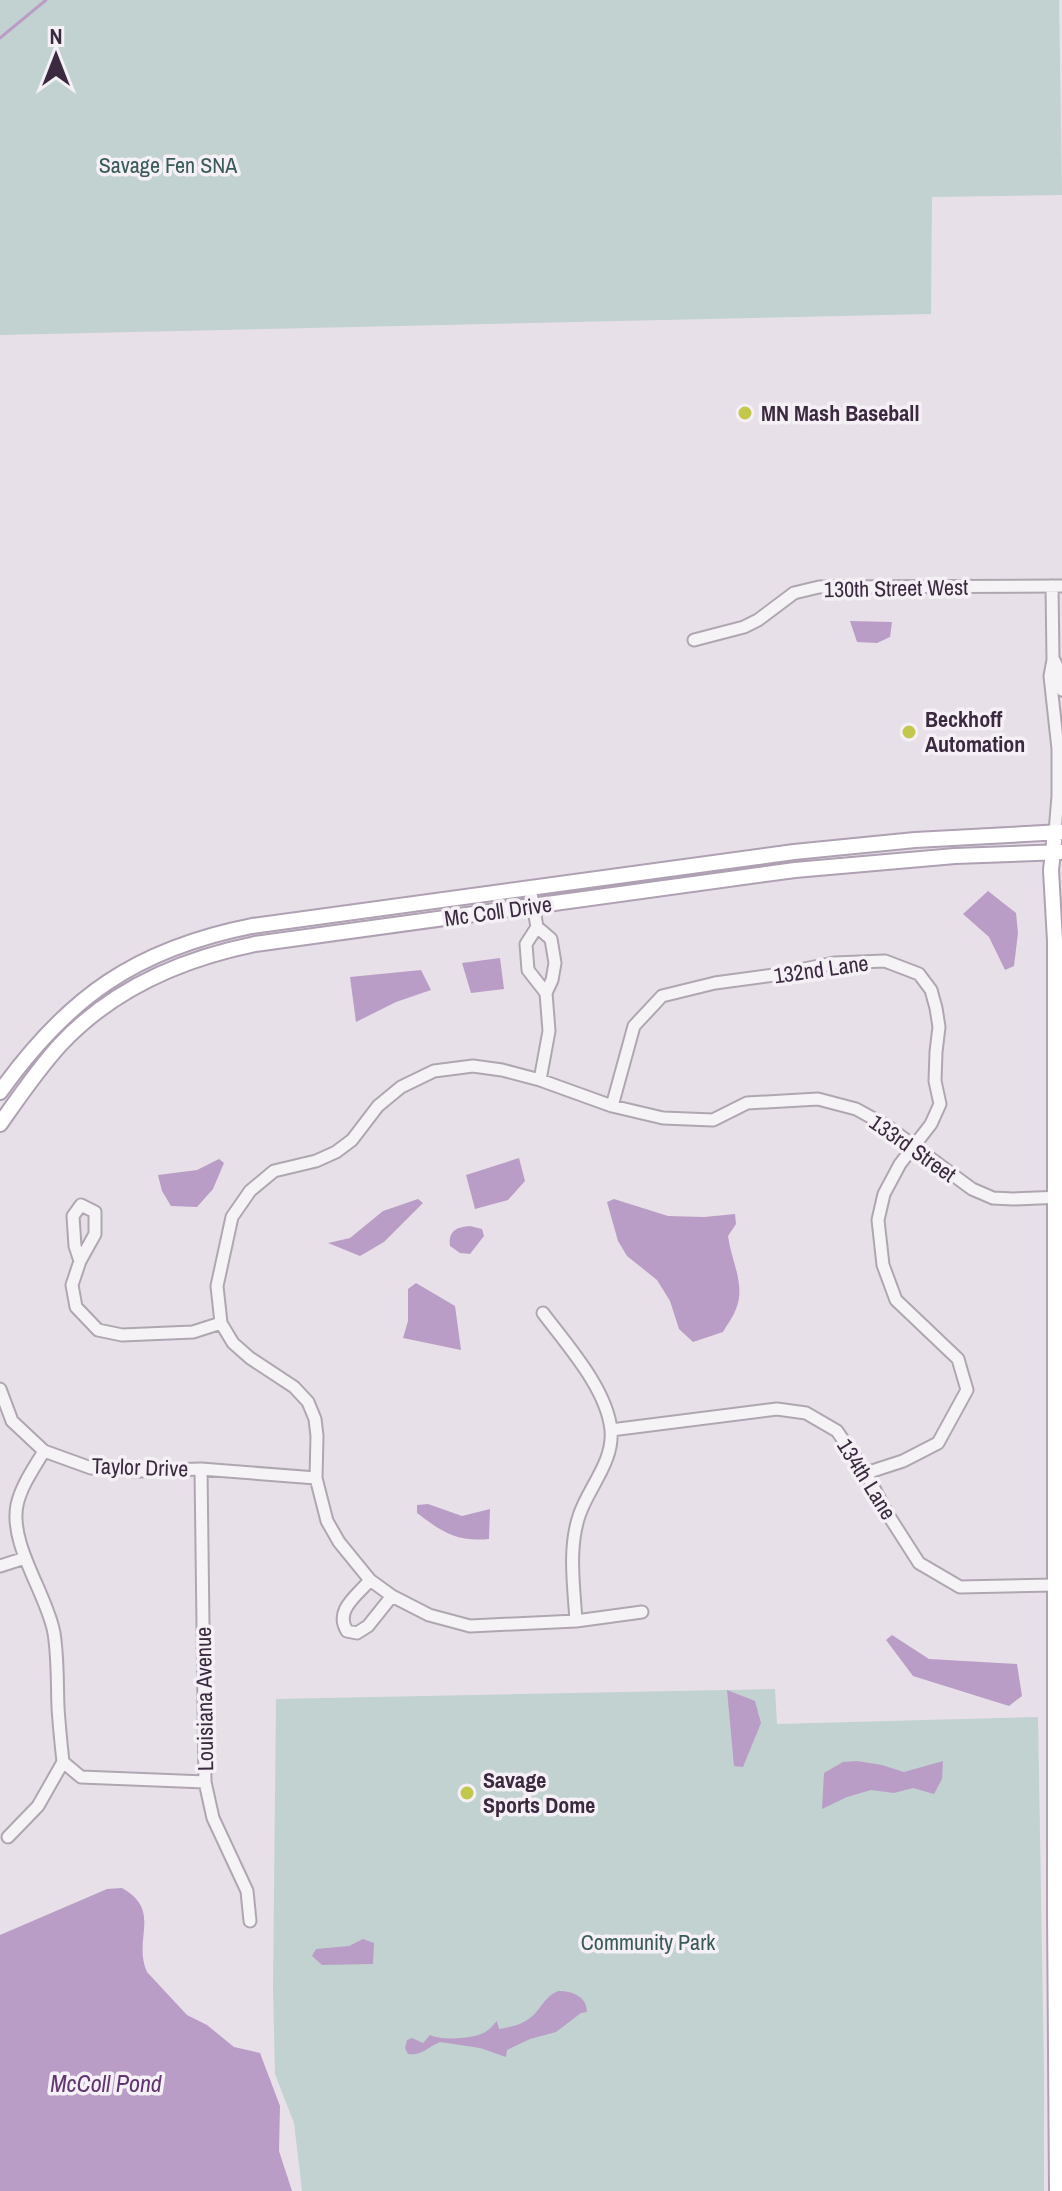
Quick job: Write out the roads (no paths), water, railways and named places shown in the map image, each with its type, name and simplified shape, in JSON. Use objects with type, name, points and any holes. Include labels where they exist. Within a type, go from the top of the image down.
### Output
[{"type":"main road","points":[[1057,2191],[1058,1908],[1054,1585],[1058,1197],[1055,941],[1051,870],[1058,852],[1059,832]]},
{"type":"main road","name":"Mc Coll Drive","points":[[0,1092],[35,1047],[80,1002],[113,977],[170,948],[212,934],[752,857],[861,844],[1059,832]]},
{"type":"main road","name":"Mc Coll Drive","points":[[0,1124],[47,1060],[75,1031],[123,994],[176,966],[215,953],[255,944],[795,870],[955,856],[1058,852]]},
{"type":"street","name":"130th Street West","points":[[694,640],[744,627],[794,593],[819,587],[1057,586]]},
{"type":"street","points":[[1057,586],[1050,676],[1058,749],[1059,832]]},
{"type":"street","points":[[1053,660],[1061,675],[1062,690]]},
{"type":"street","points":[[530,887],[537,927],[551,939],[555,963],[546,993],[549,1031],[540,1080]]},
{"type":"street","points":[[537,927],[526,944],[528,970],[546,993]]},
{"type":"street","name":"132nd Lane","points":[[612,1106],[634,1026],[662,996],[715,983],[834,963],[885,961],[919,974],[931,990],[939,1027],[935,1081],[940,1104],[931,1124],[900,1164],[884,1194],[878,1220],[883,1265],[896,1300],[958,1359],[967,1390],[938,1443],[903,1461],[866,1473]]},
{"type":"street","name":"133rd Street","points":[[221,1323],[217,1286],[232,1217],[250,1191],[274,1171],[316,1161],[336,1152],[352,1140],[378,1106],[401,1087],[434,1071],[473,1066],[502,1070],[612,1106],[663,1118],[713,1120],[747,1103],[818,1099],[856,1109],[887,1126],[972,1189],[993,1198],[1058,1197]]},
{"type":"street","points":[[80,1261],[72,1285],[76,1307],[98,1330],[122,1335],[193,1332],[221,1323],[233,1343],[294,1387],[308,1402],[315,1419],[316,1478],[327,1521],[339,1542],[370,1580],[392,1596],[429,1615],[470,1626],[576,1621],[642,1612]]},
{"type":"street","points":[[543,1313],[589,1374],[603,1403],[611,1430],[602,1468],[578,1517],[573,1551],[576,1621]]},
{"type":"street","name":"Taylor Drive","points":[[0,1389],[12,1421],[44,1451],[91,1468],[139,1471],[201,1469],[316,1478]]},
{"type":"street","name":"134th Lane","points":[[611,1430],[777,1409],[806,1413],[837,1431],[866,1473],[919,1563],[960,1587],[1054,1585]]},
{"type":"street","points":[[8,1837],[38,1806],[63,1762],[53,1630],[16,1527],[16,1506],[44,1451]]},
{"type":"street","name":"Louisiana Avenue","points":[[201,1469],[205,1782],[213,1818],[247,1891],[250,1921]]},
{"type":"street","points":[[0,1566],[25,1558]]},
{"type":"street","points":[[370,1580],[343,1611],[342,1623],[347,1631],[357,1633],[368,1626],[392,1596]]},
{"type":"street","points":[[63,1762],[81,1777],[205,1782]]},
{"type":"water","points":[[850,621],[892,622],[890,637],[877,643],[857,642]]},
{"type":"water","points":[[988,891],[1016,913],[1018,933],[1014,966],[1005,970],[989,937],[963,914]]},
{"type":"water","points":[[500,958],[504,989],[471,993],[462,963]]},
{"type":"water","points":[[421,970],[431,990],[396,1002],[356,1022],[350,977]]},
{"type":"water","points":[[519,1158],[525,1181],[508,1200],[475,1209],[466,1175]]},
{"type":"water","points":[[219,1159],[224,1163],[213,1189],[197,1207],[171,1206],[162,1191],[158,1175],[197,1170]]},
{"type":"water","points":[[418,1199],[423,1203],[384,1242],[360,1256],[328,1243],[350,1238],[383,1211]]},
{"type":"water","points":[[614,1199],[668,1216],[735,1214],[736,1224],[728,1236],[739,1282],[739,1300],[723,1332],[693,1342],[679,1329],[670,1301],[657,1280],[627,1256],[618,1241],[607,1202]]},
{"type":"water","points":[[470,1226],[482,1229],[484,1236],[470,1254],[460,1253],[450,1246],[450,1237],[457,1229]]},
{"type":"water","points":[[416,1283],[455,1306],[461,1350],[403,1338],[408,1321],[408,1289]]},
{"type":"water","points":[[428,1504],[462,1516],[490,1509],[489,1539],[467,1539],[442,1530],[417,1513],[417,1505]]},
{"type":"water","points":[[892,1635],[929,1659],[1017,1664],[1022,1696],[1009,1706],[913,1676],[886,1640]]},
{"type":"water","points":[[727,1690],[755,1701],[761,1723],[743,1767],[734,1766]]},
{"type":"water","points":[[857,1761],[904,1772],[943,1761],[942,1779],[934,1794],[913,1788],[894,1793],[871,1790],[822,1809],[824,1773],[843,1762]]},
{"type":"water","name":"McColl Pond","points":[[122,1888],[134,1897],[144,1916],[143,1960],[147,1972],[187,2015],[207,2025],[234,2047],[260,2053],[280,2106],[279,2151],[292,2191],[0,2191],[0,1935],[107,1889]]},
{"type":"water","points":[[363,1939],[374,1943],[373,1964],[322,1965],[312,1956],[316,1949],[349,1946]]},
{"type":"water","points":[[559,1991],[578,1996],[585,2002],[587,2012],[581,2013],[556,2032],[507,2050],[506,2057],[480,2048],[440,2042],[417,2054],[408,2054],[405,2048],[407,2040],[412,2038],[423,2043],[430,2035],[469,2037],[483,2033],[497,2021],[499,2029],[519,2024],[534,2015],[550,1996]]},
{"type":"waterway","points":[[0,38],[46,0]]},
{"type":"place","name":"MN Mash Baseball","points":[[745,413]]},
{"type":"place","name":"Beckhoff Automation","points":[[909,732]]},
{"type":"place","name":"Savage Sports Dome","points":[[467,1793]]},
{"type":"park label","name":"Savage Fen SNA","points":[[168,165]]},
{"type":"park label","name":"Community Park","points":[[648,1942]]}]
